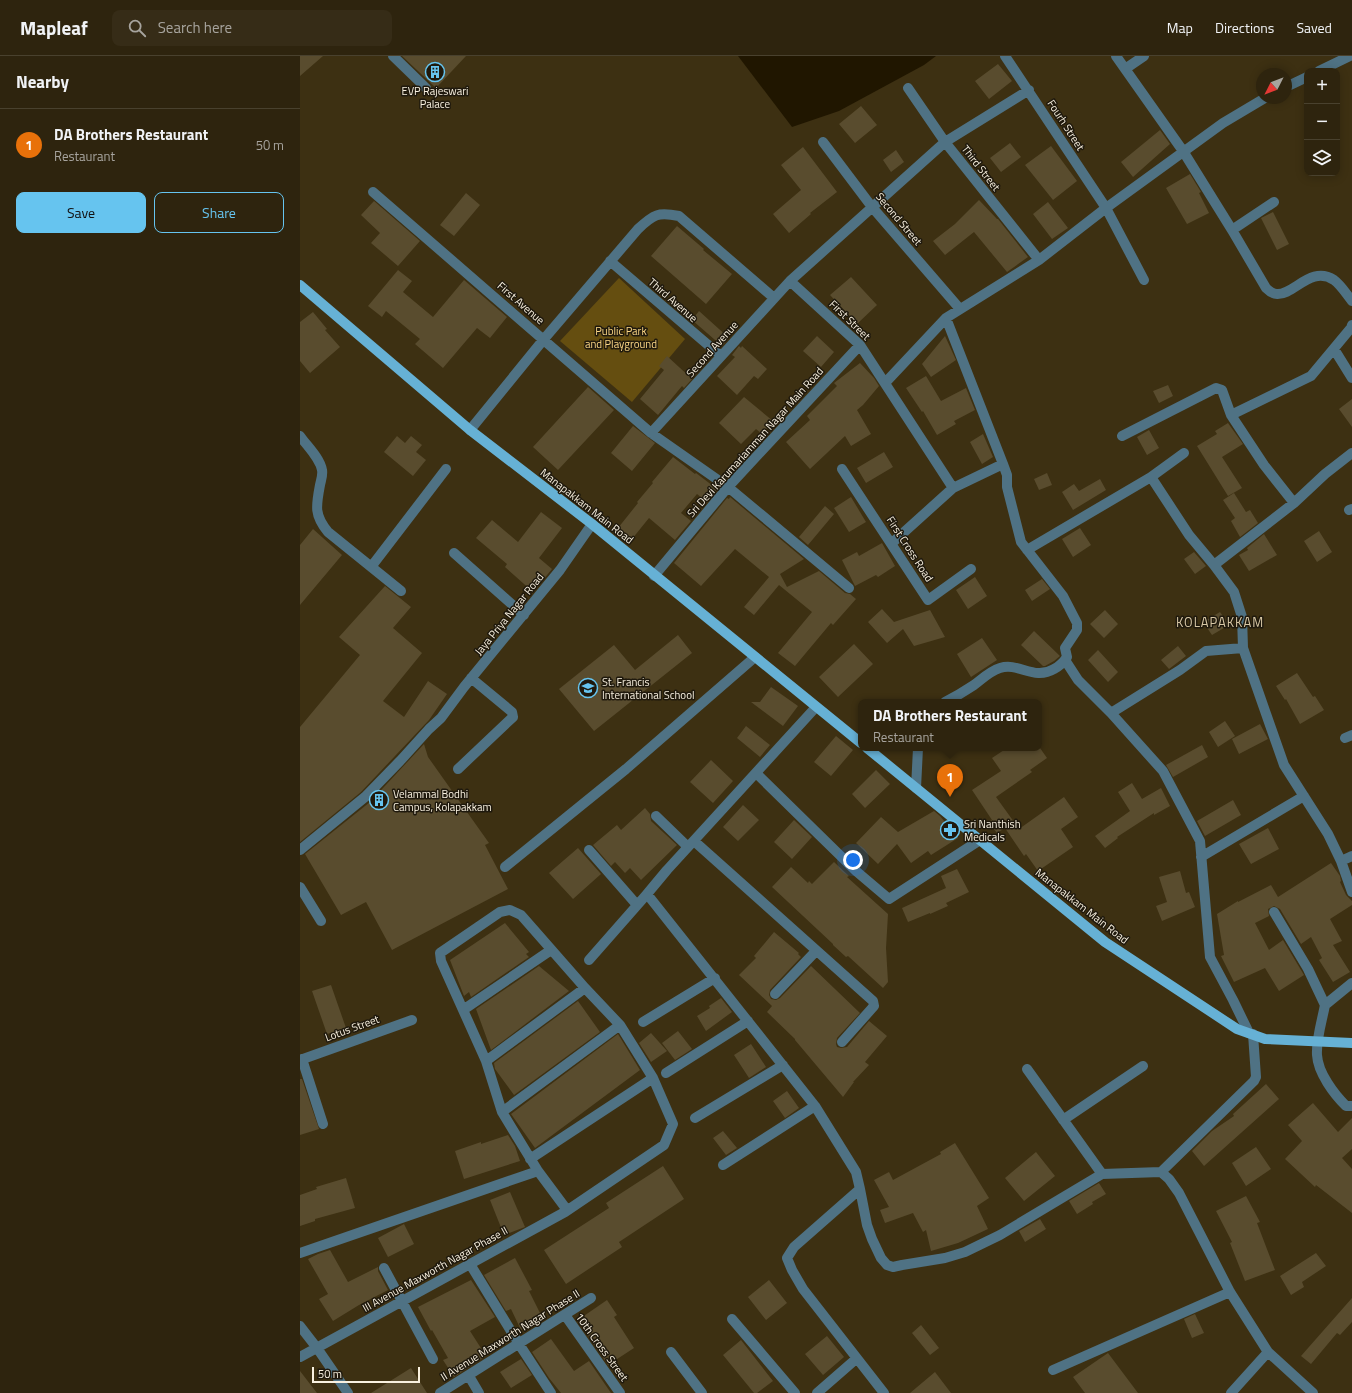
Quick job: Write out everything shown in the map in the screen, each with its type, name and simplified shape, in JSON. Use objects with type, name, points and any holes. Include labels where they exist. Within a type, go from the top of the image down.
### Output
[{"type":"main road","name":"Manapakkam Main Road","points":[[300,285],[470,430],[592,524],[858,741]]},
{"type":"main road","name":"Manapakkam Main Road","points":[[871,751],[1105,942],[1238,1029],[1265,1039],[1352,1043]]},
{"type":"street","points":[[393,56],[426,88]]},
{"type":"street","name":"Fourh Street","points":[[1005,56],[1106,208],[1144,280]]},
{"type":"street","points":[[1116,56],[1183,151],[1266,288],[1272,293],[1277,294],[1284,292],[1307,279],[1320,276],[1334,280],[1352,301]]},
{"type":"street","points":[[1125,69],[1144,56]]},
{"type":"street","points":[[1325,68],[1350,56]]},
{"type":"street","points":[[1292,84],[1304,78]]},
{"type":"street","name":"Third Street","points":[[908,88],[945,142],[1039,260]]},
{"type":"street","name":"Second Avenue","points":[[651,433],[790,281],[945,142],[1029,90]]},
{"type":"street","points":[[885,383],[946,318],[1039,260],[1183,151],[1222,123],[1256,103]]},
{"type":"street","name":"Second Street","points":[[823,142],[872,207],[960,309]]},
{"type":"street","name":"First Avenue","points":[[373,192],[651,433],[728,487],[849,588]]},
{"type":"street","points":[[1232,230],[1274,202]]},
{"type":"street","points":[[470,430],[610,261],[638,229],[649,219],[663,213],[679,216],[774,298]]},
{"type":"street","name":"Third Avenue","points":[[610,261],[721,356]]},
{"type":"street","name":"First Street","points":[[790,281],[860,345],[953,488]]},
{"type":"street","points":[[946,318],[1007,475],[1007,487],[1021,542],[1063,596],[1077,623],[1078,630],[1065,648],[1067,657],[1065,660],[1062,664],[1048,673],[1035,674],[1009,667],[995,670],[951,699]]},
{"type":"street","points":[[1231,415],[1311,376],[1352,325]]},
{"type":"street","name":"Sri Devi Karumariamman Nagar Main Road","points":[[654,576],[728,487],[860,345]]},
{"type":"street","points":[[1334,349],[1352,378]]},
{"type":"street","points":[[1122,436],[1216,388],[1222,390],[1231,415],[1264,465],[1294,503]]},
{"type":"street","points":[[300,436],[320,462],[322,468],[317,501],[318,517],[321,523],[328,532],[401,591]]},
{"type":"street","points":[[1027,550],[1151,477],[1184,453]]},
{"type":"street","points":[[1214,565],[1294,503],[1325,474],[1352,453]]},
{"type":"street","points":[[892,543],[953,488],[1003,464]]},
{"type":"street","points":[[371,567],[446,469]]},
{"type":"street","name":"First Cross Road","points":[[842,469],[928,600],[971,569]]},
{"type":"street","points":[[1151,477],[1190,535],[1234,592],[1242,617],[1243,648],[1284,765],[1328,834],[1341,861],[1352,892]]},
{"type":"street","name":"Jaya Priya Nagar Road","points":[[300,850],[366,796],[441,718],[471,678],[560,570],[592,524]]},
{"type":"street","points":[[454,553],[524,615]]},
{"type":"street","points":[[1111,712],[1180,670],[1206,651],[1243,648]]},
{"type":"street","points":[[505,867],[626,769],[755,657]]},
{"type":"street","points":[[648,894],[815,1106],[856,1172],[867,1225],[881,1258],[887,1265],[893,1266],[945,1258],[965,1252],[1000,1235],[1102,1174],[1161,1172],[1254,1081],[1256,1077],[1251,1034],[1210,957],[1200,841],[1163,771],[1111,712],[1078,680],[1065,660]]},
{"type":"street","points":[[458,769],[513,717],[512,712],[471,678]]},
{"type":"street","points":[[589,960],[691,844],[816,707]]},
{"type":"street","points":[[916,788],[918,751]]},
{"type":"street","points":[[756,773],[856,871],[889,899],[980,840]]},
{"type":"street","points":[[1201,857],[1304,796]]},
{"type":"street","points":[[656,816],[691,844],[871,999],[874,1006],[842,1042]]},
{"type":"street","points":[[589,850],[637,905]]},
{"type":"street","points":[[1341,861],[1352,856]]},
{"type":"street","points":[[300,887],[321,921]]},
{"type":"street","name":"III Avenue Maxworth Nagar Phase II","points":[[300,1357],[566,1211],[664,1145],[673,1124],[653,1078],[620,1025],[585,988],[521,915],[510,910],[500,912],[440,953],[441,961],[463,1010]]},
{"type":"street","points":[[1274,912],[1308,969],[1325,1005],[1318,1042],[1317,1056],[1320,1070],[1339,1099],[1346,1106],[1352,1106]]},
{"type":"street","points":[[551,950],[463,1010],[486,1061],[502,1112],[530,1159],[566,1211]]},
{"type":"street","points":[[775,994],[816,951]]},
{"type":"street","points":[[642,1022],[715,978]]},
{"type":"street","points":[[1325,1005],[1352,983]]},
{"type":"street","points":[[486,1061],[585,988]]},
{"type":"street","name":"Lotus Street","points":[[301,1059],[412,1020]]},
{"type":"street","points":[[666,1073],[748,1021]]},
{"type":"street","points":[[502,1112],[620,1025]]},
{"type":"street","points":[[301,1059],[323,1124]]},
{"type":"street","points":[[695,1118],[783,1065]]},
{"type":"street","points":[[1063,1120],[1143,1066]]},
{"type":"street","points":[[1027,1069],[1102,1174]]},
{"type":"street","points":[[530,1159],[653,1078]]},
{"type":"street","points":[[723,1165],[815,1106]]},
{"type":"street","points":[[300,1253],[538,1171]]},
{"type":"street","points":[[1161,1172],[1169,1179],[1179,1193],[1230,1292],[1268,1352],[1314,1393]]},
{"type":"street","points":[[860,1189],[794,1247],[787,1258],[803,1289],[884,1393]]},
{"type":"street","points":[[470,1264],[551,1393]]},
{"type":"street","points":[[384,1268],[433,1359]]},
{"type":"street","points":[[1053,1370],[1230,1292]]},
{"type":"street","name":"II Avenue Maxworth Nagar Phase II","points":[[440,1393],[591,1298]]},
{"type":"street","name":"10th Cross Street","points":[[565,1315],[620,1393]]},
{"type":"street","points":[[732,1319],[796,1393]]},
{"type":"street","points":[[300,1326],[348,1393]]},
{"type":"street","points":[[671,1352],[702,1393]]},
{"type":"street","points":[[1231,1393],[1268,1352]]},
{"type":"street","points":[[817,1393],[856,1359]]},
{"type":"street","points":[[469,1376],[479,1393]]},
{"type":"green space","name":"Public Park and Playground","points":[[619,278],[685,339],[632,402],[560,341]]},
{"type":"shaded area","points":[[738,56],[936,56],[924,65],[839,111],[792,127]]},
{"type":"building","points":[[300,56],[323,56],[300,76]]},
{"type":"building","name":"EVP Rajeswari Palace","points":[[402,56],[466,56],[436,88]]},
{"type":"building","points":[[998,64],[1012,81],[989,99],[975,81]]},
{"type":"building","points":[[861,106],[877,125],[855,143],[839,124]]},
{"type":"building","points":[[1160,130],[1170,144],[1133,177],[1121,162]]},
{"type":"building","points":[[1010,143],[1021,157],[1001,172],[990,158]]},
{"type":"building","points":[[1051,146],[1077,181],[1053,200],[1025,165]]},
{"type":"building","points":[[803,147],[837,192],[810,213],[811,214],[789,233],[773,214],[801,190],[781,165]]},
{"type":"building","points":[[896,150],[904,162],[891,172],[883,160]]},
{"type":"building","points":[[1190,174],[1201,192],[1199,193],[1209,213],[1187,224],[1166,188]]},
{"type":"building","points":[[466,193],[480,205],[454,236],[440,225]]},
{"type":"building","points":[[979,200],[998,219],[1028,257],[1007,272],[974,232],[945,255],[933,241],[955,224]]},
{"type":"building","points":[[374,201],[420,241],[398,266],[371,243],[380,233],[361,215]]},
{"type":"building","points":[[1048,202],[1068,228],[1052,239],[1033,214]]},
{"type":"building","points":[[1273,212],[1289,244],[1277,250],[1261,218]]},
{"type":"building","points":[[677,226],[732,274],[706,304],[651,256]]},
{"type":"building","points":[[398,270],[412,281],[403,292],[433,317],[464,280],[507,317],[490,338],[477,328],[443,368],[415,344],[420,339],[386,311],[382,317],[368,306]]},
{"type":"building","points":[[851,277],[877,305],[857,324],[830,295]]},
{"type":"building","points":[[699,311],[729,338],[722,346],[692,320]]},
{"type":"building","points":[[313,312],[327,329],[325,330],[340,347],[310,373],[300,361],[300,322]]},
{"type":"building","points":[[817,336],[834,352],[821,367],[803,351]]},
{"type":"building","points":[[945,336],[956,360],[931,377],[922,364]]},
{"type":"building","points":[[739,346],[741,348],[742,346],[767,369],[758,379],[754,376],[737,395],[717,376],[735,357],[732,355]]},
{"type":"building","points":[[667,356],[692,379],[684,388],[682,386],[658,415],[640,399],[664,370],[659,366]]},
{"type":"building","points":[[860,363],[874,378],[879,386],[857,410],[871,434],[851,446],[845,436],[810,469],[786,442],[810,420],[807,416],[837,386],[834,383]]},
{"type":"building","points":[[926,376],[941,401],[966,388],[975,410],[954,421],[956,424],[937,435],[923,411],[922,412],[906,388]]},
{"type":"building","points":[[1168,385],[1173,396],[1159,403],[1153,391]]},
{"type":"building","points":[[588,387],[614,410],[558,470],[533,447]]},
{"type":"building","points":[[744,397],[773,421],[762,434],[756,429],[741,444],[719,423]]},
{"type":"building","points":[[1352,399],[1352,427],[1339,409]]},
{"type":"building","points":[[1228,423],[1243,444],[1222,457],[1242,488],[1228,496],[1197,446],[1217,434],[1215,431]]},
{"type":"building","points":[[633,426],[655,443],[632,471],[611,453]]},
{"type":"building","points":[[1149,430],[1159,448],[1147,455],[1137,437]]},
{"type":"building","points":[[983,434],[993,457],[982,464],[970,442]]},
{"type":"building","points":[[397,436],[405,443],[411,436],[422,445],[416,452],[426,460],[413,476],[384,452]]},
{"type":"building","points":[[884,452],[893,467],[866,483],[857,468]]},
{"type":"building","points":[[673,457],[717,489],[707,502],[697,494],[681,513],[691,521],[675,540],[649,518],[632,539],[618,528],[653,483],[652,482]]},
{"type":"building","points":[[1047,473],[1052,485],[1039,490],[1034,479]]},
{"type":"building","points":[[1100,479],[1106,490],[1073,510],[1062,492],[1074,484],[1079,491]]},
{"type":"building","points":[[1234,493],[1246,512],[1250,510],[1258,523],[1240,537],[1231,521],[1235,518],[1223,500]]},
{"type":"building","points":[[730,497],[804,559],[780,574],[787,587],[819,571],[845,593],[850,594],[856,599],[833,625],[831,623],[795,666],[778,653],[812,612],[779,585],[754,615],[744,607],[769,577],[735,549],[701,586],[674,563],[727,498],[729,499]]},
{"type":"building","points":[[851,497],[866,522],[849,532],[834,508]]},
{"type":"building","points":[[825,506],[834,514],[808,545],[799,537]]},
{"type":"building","points":[[541,512],[562,528],[539,558],[552,569],[533,592],[505,567],[507,564],[476,538],[492,520],[518,542]]},
{"type":"building","points":[[1080,528],[1091,545],[1073,557],[1062,539]]},
{"type":"building","points":[[313,529],[342,555],[300,605],[300,545]]},
{"type":"building","points":[[1319,531],[1332,552],[1317,562],[1304,541]]},
{"type":"building","points":[[1264,534],[1277,555],[1249,571],[1239,555],[1248,550],[1247,548]]},
{"type":"building","points":[[882,543],[895,566],[878,577],[876,575],[855,586],[842,560],[857,552],[859,556]]},
{"type":"building","points":[[1194,552],[1206,566],[1195,574],[1184,559]]},
{"type":"building","points":[[975,577],[987,596],[968,609],[956,590]]},
{"type":"building","points":[[1042,579],[1050,589],[1032,601],[1025,590]]},
{"type":"building","points":[[385,586],[411,607],[393,628],[422,653],[383,701],[404,717],[428,681],[447,694],[429,720],[361,792],[300,842],[300,727],[360,655],[339,637]]},
{"type":"building","points":[[882,609],[894,622],[930,610],[945,637],[914,646],[903,629],[887,643],[868,622]]},
{"type":"building","points":[[1105,610],[1118,624],[1104,638],[1090,624]]},
{"type":"building","points":[[1220,612],[1229,625],[1212,635],[1203,622]]},
{"type":"building","points":[[1034,631],[1060,656],[1045,666],[1043,666],[1021,645]]},
{"type":"building","name":"St. Francis International School","points":[[678,635],[692,653],[594,731],[559,689],[614,645],[635,670]]},
{"type":"building","points":[[982,638],[997,660],[971,677],[957,654]]},
{"type":"building","points":[[854,644],[873,664],[838,697],[819,677]]},
{"type":"building","points":[[1178,646],[1186,656],[1169,669],[1161,660]]},
{"type":"building","points":[[1098,650],[1118,672],[1108,682],[1088,660]]},
{"type":"building","points":[[1297,673],[1313,697],[1315,696],[1324,710],[1300,724],[1286,699],[1285,700],[1276,686]]},
{"type":"building","points":[[771,687],[798,706],[783,726],[751,702],[760,702]]},
{"type":"building","points":[[1225,721],[1235,736],[1218,747],[1209,732]]},
{"type":"building","points":[[1260,724],[1268,739],[1239,754],[1232,739]]},
{"type":"building","points":[[746,726],[770,745],[760,757],[737,738]]},
{"type":"building","points":[[836,736],[853,750],[831,776],[814,762]]},
{"type":"building","points":[[424,744],[428,757],[489,843],[485,845],[508,889],[392,950],[366,902],[341,915],[305,854],[370,802]]},
{"type":"building","points":[[1202,745],[1208,757],[1173,777],[1166,765]]},
{"type":"building","points":[[1002,751],[1042,751],[1047,758],[1030,770],[1032,772],[996,797],[1019,829],[1064,797],[1078,817],[1061,829],[1073,847],[1038,871],[1026,854],[1024,856],[1005,828],[997,833],[988,822],[992,820],[972,790],[1001,771],[992,758]]},
{"type":"building","points":[[711,760],[733,781],[713,803],[690,782]]},
{"type":"building","points":[[876,770],[890,784],[865,808],[852,794]]},
{"type":"building","points":[[1132,783],[1142,799],[1161,788],[1170,806],[1154,815],[1154,813],[1117,837],[1118,838],[1105,848],[1095,836],[1130,811],[1118,792]]},
{"type":"building","points":[[1233,800],[1241,815],[1205,836],[1197,821]]},
{"type":"building","points":[[743,805],[759,820],[738,841],[723,827]]},
{"type":"building","points":[[645,808],[650,814],[651,821],[677,845],[641,880],[630,868],[625,873],[615,862],[611,866],[593,845],[617,825],[621,830]]},
{"type":"building","points":[[934,811],[958,838],[931,855],[928,851],[911,863],[897,844],[878,864],[856,843],[881,817],[898,832]]},
{"type":"building","points":[[794,820],[812,837],[792,859],[774,842]]},
{"type":"building","points":[[1268,828],[1279,849],[1251,864],[1239,844]]},
{"type":"building","points":[[578,848],[601,874],[573,899],[549,873]]},
{"type":"building","points":[[834,862],[849,876],[847,877],[888,914],[886,948],[888,982],[883,988],[848,956],[846,957],[772,887],[791,867],[808,883],[809,881],[812,884]]},
{"type":"building","points":[[1331,863],[1340,876],[1340,882],[1346,895],[1352,901],[1352,905],[1330,919],[1342,941],[1333,945],[1350,972],[1333,982],[1319,960],[1322,958],[1311,937],[1301,944],[1280,909],[1274,906],[1268,909],[1269,916],[1255,923],[1269,950],[1283,940],[1304,975],[1279,991],[1265,968],[1234,982],[1221,956],[1224,955],[1217,914],[1238,901],[1271,885],[1278,897]]},
{"type":"building","points":[[957,869],[969,892],[946,903],[948,906],[908,922],[902,908],[946,888],[941,876]]},
{"type":"building","points":[[1180,871],[1186,893],[1189,892],[1195,907],[1162,921],[1156,906],[1167,902],[1159,877]]},
{"type":"building","points":[[505,923],[529,952],[526,954],[529,957],[471,997],[469,992],[464,996],[450,960]]},
{"type":"building","points":[[774,932],[799,953],[798,954],[801,957],[770,990],[769,995],[771,999],[776,1000],[780,998],[811,966],[860,1013],[837,1038],[837,1047],[847,1047],[869,1021],[887,1036],[865,1062],[869,1065],[853,1082],[843,1097],[795,1039],[767,1012],[772,1006],[739,975],[756,958],[754,956]]},
{"type":"building","points":[[539,966],[569,991],[491,1050],[476,1009]]},
{"type":"building","points":[[331,985],[346,1028],[327,1034],[312,991]]},
{"type":"building","points":[[721,998],[732,1012],[706,1031],[697,1016],[710,1008],[709,1006]]},
{"type":"building","points":[[578,1001],[600,1032],[514,1095],[495,1069],[494,1063]]},
{"type":"building","points":[[678,1031],[692,1049],[675,1060],[662,1043]]},
{"type":"building","points":[[651,1033],[667,1051],[651,1062],[639,1043]]},
{"type":"building","points":[[618,1034],[640,1070],[535,1148],[511,1114]]},
{"type":"building","points":[[751,1044],[766,1067],[749,1078],[734,1055]]},
{"type":"building","points":[[300,1079],[302,1079],[319,1129],[300,1135]]},
{"type":"building","points":[[1266,1084],[1279,1099],[1204,1166],[1192,1151],[1212,1131],[1234,1116],[1233,1114]]},
{"type":"building","points":[[787,1091],[799,1108],[785,1118],[773,1101]]},
{"type":"building","points":[[1313,1103],[1338,1132],[1352,1118],[1352,1149],[1342,1158],[1352,1169],[1352,1213],[1316,1185],[1315,1187],[1285,1159],[1302,1141],[1288,1125]]},
{"type":"building","points":[[723,1131],[737,1148],[726,1155],[713,1138]]},
{"type":"building","points":[[508,1135],[515,1146],[520,1161],[464,1179],[455,1151]]},
{"type":"building","points":[[955,1143],[989,1198],[977,1206],[988,1229],[958,1243],[931,1251],[926,1230],[923,1232],[913,1213],[885,1223],[880,1210],[889,1207],[874,1180],[889,1172],[893,1180],[941,1154],[940,1152]]},
{"type":"building","points":[[1256,1147],[1271,1169],[1246,1186],[1232,1163]]},
{"type":"building","points":[[1036,1152],[1055,1176],[1024,1201],[1005,1178]]},
{"type":"building","points":[[663,1166],[684,1199],[619,1242],[622,1247],[566,1284],[544,1250],[609,1208],[606,1203]]},
{"type":"building","points":[[346,1178],[355,1208],[315,1219],[315,1221],[300,1226],[300,1195],[317,1189],[316,1187]]},
{"type":"building","points":[[1099,1183],[1106,1194],[1092,1202],[1093,1204],[1077,1214],[1069,1201]]},
{"type":"building","points":[[510,1192],[525,1227],[504,1235],[490,1200]]},
{"type":"building","points":[[1246,1196],[1260,1222],[1257,1223],[1275,1270],[1245,1281],[1230,1243],[1232,1242],[1216,1211]]},
{"type":"building","points":[[1040,1219],[1046,1229],[1025,1242],[1019,1231]]},
{"type":"building","points":[[404,1224],[414,1244],[388,1257],[378,1238]]},
{"type":"building","points":[[330,1250],[348,1282],[378,1267],[378,1271],[388,1290],[333,1321],[319,1299],[328,1294],[308,1259]]},
{"type":"building","points":[[1316,1253],[1326,1266],[1302,1282],[1304,1287],[1291,1295],[1280,1276]]},
{"type":"building","points":[[515,1258],[532,1290],[529,1291],[543,1319],[521,1330],[511,1309],[506,1311],[484,1275]]},
{"type":"building","points":[[471,1280],[495,1317],[470,1331],[486,1356],[454,1377],[443,1360],[448,1358],[418,1307]]},
{"type":"building","points":[[769,1280],[787,1303],[766,1320],[748,1297]]},
{"type":"building","points":[[1352,1298],[1352,1322],[1340,1335],[1337,1333],[1311,1364],[1301,1356]]},
{"type":"building","points":[[607,1300],[617,1315],[614,1317],[634,1348],[608,1365],[578,1320]]},
{"type":"building","points":[[1195,1314],[1204,1333],[1192,1338],[1184,1319]]},
{"type":"building","points":[[921,1325],[939,1348],[930,1355],[912,1333]]},
{"type":"building","points":[[827,1336],[844,1357],[823,1375],[805,1354]]},
{"type":"building","points":[[551,1339],[574,1371],[589,1361],[611,1393],[561,1393],[532,1352]]},
{"type":"building","points":[[741,1340],[773,1381],[757,1393],[754,1393],[723,1355]]},
{"type":"building","points":[[1108,1353],[1138,1393],[1085,1393],[1073,1377]]},
{"type":"building","points":[[521,1359],[532,1375],[511,1388],[500,1372]]},
{"type":"building","points":[[411,1368],[427,1393],[371,1393]]},
{"type":"building","points":[[300,1371],[317,1393],[300,1393]]},
{"type":"building","points":[[935,1372],[951,1393],[910,1393]]},
{"type":"place","name":"EVP Rajeswari Palace","points":[[435,72]]},
{"type":"place","name":"St. Francis International School","points":[[588,688]]},
{"type":"place","name":"DA Brothers Restaurant","points":[[950,797]]},
{"type":"place","name":"Velammal Bodhi Campus, Kolapakkam","points":[[379,800]]},
{"type":"place","name":"Sri Nanthish Medicals","points":[[950,830]]},
{"type":"district","name":"KOLAPAKKAM","points":[[1220,622]]}]
